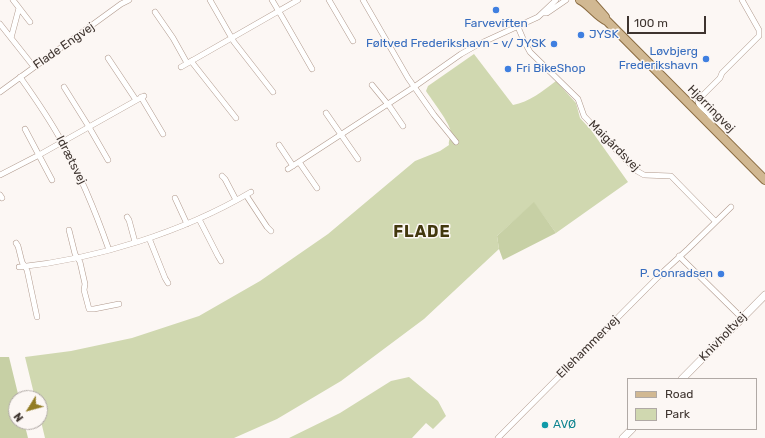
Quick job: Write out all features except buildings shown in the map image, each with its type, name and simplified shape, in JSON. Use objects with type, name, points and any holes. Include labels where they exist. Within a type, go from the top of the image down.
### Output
[{"type":"main road","points":[[570,0],[580,0]]},
{"type":"main road","name":"Hjørringvej","points":[[580,0],[602,19],[607,21]]},
{"type":"main road","name":"Hjørringvej","points":[[590,0],[607,21],[765,180]]},
{"type":"street","points":[[13,0],[30,22]]},
{"type":"street","name":"Flade Engvej","points":[[0,92],[121,4],[129,0]]},
{"type":"street","points":[[210,0],[231,38],[274,92]]},
{"type":"street","points":[[272,0],[312,69]]},
{"type":"street","points":[[181,67],[298,0]]},
{"type":"street","points":[[329,0],[353,41]]},
{"type":"street","points":[[363,0],[380,32],[414,87],[456,142]]},
{"type":"street","points":[[279,145],[290,167],[414,87],[461,54],[538,17],[556,0]]},
{"type":"street","points":[[543,13],[566,0]]},
{"type":"street","points":[[712,126],[710,116],[699,105],[698,100],[720,78],[722,73],[759,36],[759,30],[742,0]]},
{"type":"street","points":[[11,38],[19,8]]},
{"type":"street","points":[[155,12],[189,62],[236,118]]},
{"type":"street","points":[[0,24],[34,67]]},
{"type":"street","name":"Maigårdsvej","points":[[518,27],[530,52],[578,99],[584,116],[637,171],[644,175],[671,176],[716,221]]},
{"type":"street","points":[[108,58],[136,100]]},
{"type":"street","name":"Idrætsvej","points":[[20,78],[46,115],[62,142],[87,193],[99,222],[108,250]]},
{"type":"street","points":[[372,85],[388,104],[403,126]]},
{"type":"street","points":[[64,87],[108,160]]},
{"type":"street","points":[[0,174],[39,155],[142,96],[163,134]]},
{"type":"street","points":[[326,113],[358,158]]},
{"type":"street","points":[[25,129],[52,180]]},
{"type":"street","points":[[299,162],[317,188]]},
{"type":"street","points":[[222,176],[236,200]]},
{"type":"street","points":[[19,267],[78,258],[149,238],[187,224],[251,192]]},
{"type":"street","points":[[246,195],[271,231]]},
{"type":"street","points":[[175,198],[187,224]]},
{"type":"street","name":"Ellehammervej","points":[[498,438],[629,305],[730,207]]},
{"type":"street","points":[[127,217],[135,242]]},
{"type":"street","points":[[198,219],[221,261]]},
{"type":"street","points":[[69,230],[75,254],[80,262],[85,284],[84,290],[89,310],[119,304]]},
{"type":"street","points":[[149,238],[168,283]]},
{"type":"street","points":[[16,243],[22,262],[27,270],[37,317]]},
{"type":"street","points":[[679,256],[742,318]]},
{"type":"street","name":"Knivholtvej","points":[[683,378],[765,295]]},
{"type":"street","points":[[622,438],[631,430]]},
{"type":"green space","points":[[474,54],[513,105],[530,99],[556,81],[576,103],[580,118],[591,130],[628,182],[556,233],[534,203],[497,236],[499,249],[424,319],[341,381],[277,419],[234,438],[45,438],[43,430],[48,430],[48,390],[33,390],[25,357],[71,351],[132,338],[199,316],[260,281],[328,234],[415,161],[440,151],[449,145],[451,133],[450,129],[426,91],[428,86]]},
{"type":"green space","points":[[534,202],[556,233],[503,260],[499,249],[497,236]]},
{"type":"green space","points":[[0,357],[9,357],[17,390],[8,390],[8,430],[26,430],[28,438],[0,438]]},
{"type":"green space","points":[[409,377],[438,401],[446,416],[433,429],[426,423],[412,438],[289,438],[340,413],[391,381]]},
{"type":"place","name":"Farveviften","points":[[496,10]]},
{"type":"place","name":"JYSK","points":[[581,35]]},
{"type":"place","name":"Føltved Frederikshavn - v/ JYSK","points":[[554,44]]},
{"type":"place","name":"Løvbjerg Frederikshavn","points":[[706,59]]},
{"type":"place","name":"Fri BikeShop","points":[[508,69]]},
{"type":"place","name":"P. Conradsen","points":[[721,274]]},
{"type":"place","name":"AVØ","points":[[545,425]]},
{"type":"district","name":"FLADE","points":[[422,232]]}]
